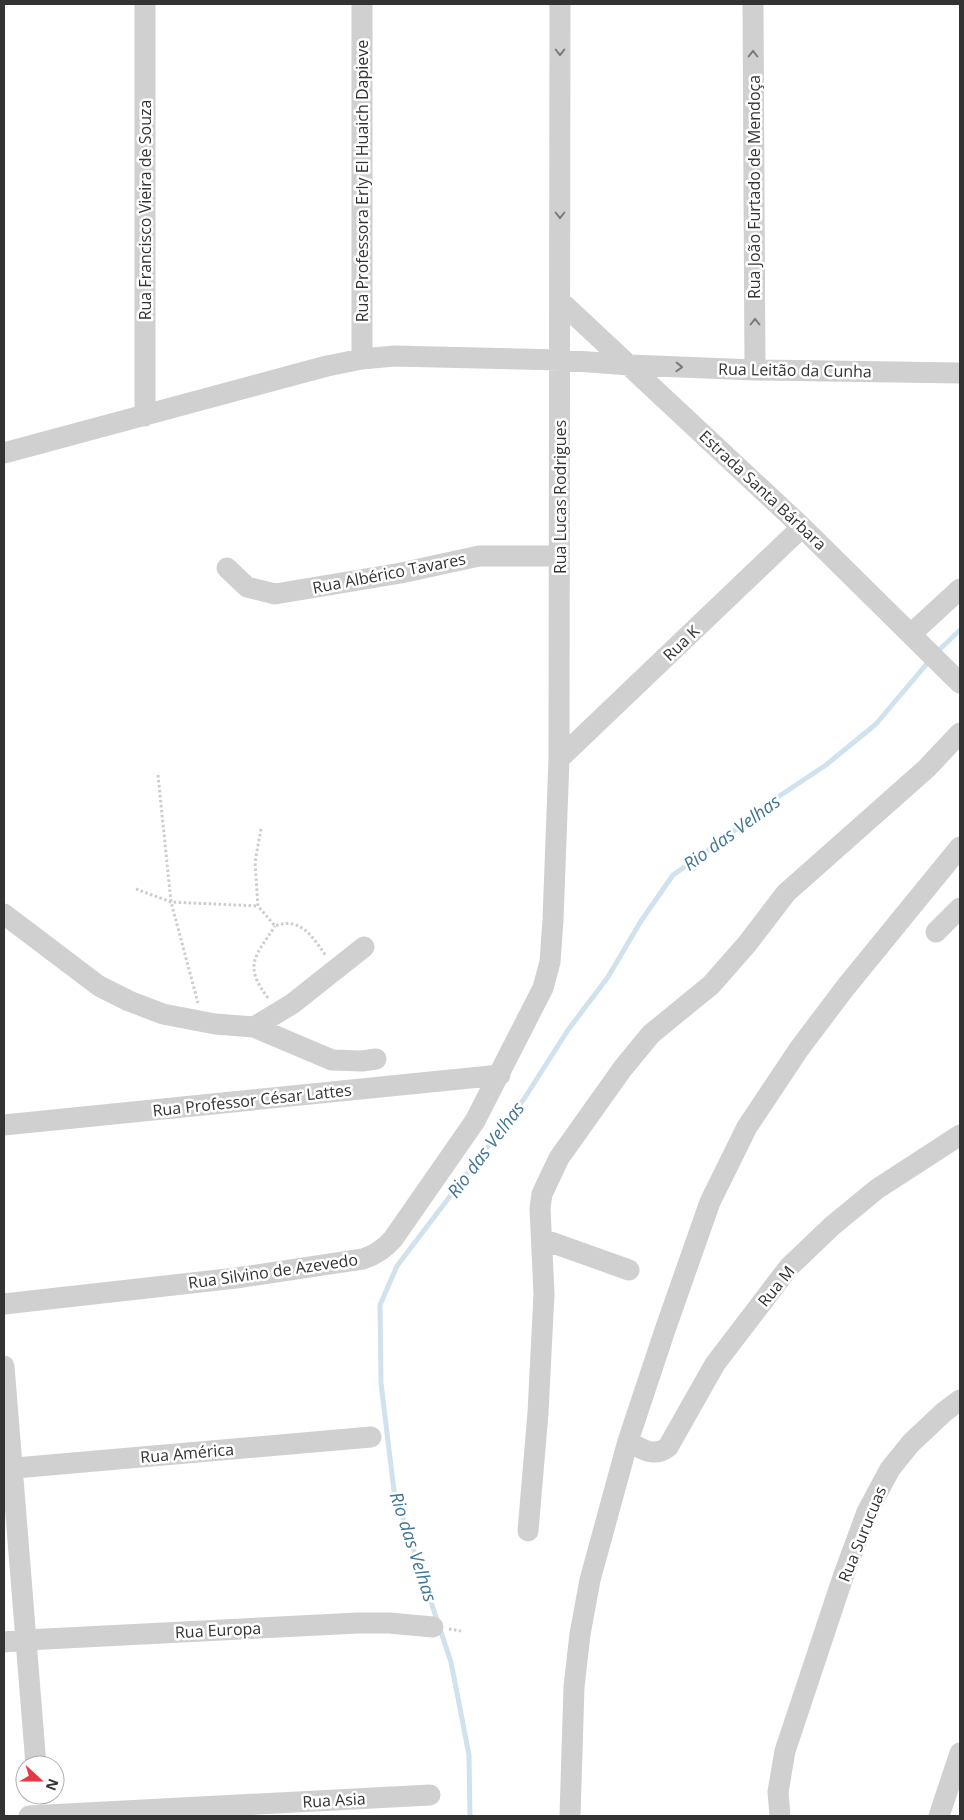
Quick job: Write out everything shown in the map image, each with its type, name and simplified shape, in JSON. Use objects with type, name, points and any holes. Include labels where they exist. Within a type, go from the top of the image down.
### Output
[{"type":"street","name":"Rua Francisco Vieira de Souza","points":[[145,4],[146,416]]},
{"type":"street","name":"Rua Professora Erly El Huaich Dapieve","points":[[362,4],[362,358]]},
{"type":"street","name":"Rua Lucas Rodrigues","points":[[543,988],[550,962],[553,920],[559,759],[560,4]]},
{"type":"street","name":"Rua João Furtado de Mendoça","points":[[753,4],[755,370]]},
{"type":"street","name":"Estrada Santa Bárbara","points":[[560,301],[802,527],[955,678]]},
{"type":"street","name":"Rua Leitão da Cunha","points":[[4,453],[362,358],[394,356],[560,360],[755,370],[960,373]]},
{"type":"street","name":"Rua K","points":[[559,759],[802,527]]},
{"type":"street","name":"Rua Albérico Tavares","points":[[227,568],[247,587],[275,594],[401,573],[479,556],[559,556]]},
{"type":"street","points":[[914,637],[960,589]]},
{"type":"street","points":[[528,1531],[544,1294],[540,1208],[542,1194],[559,1158],[623,1068],[652,1034],[712,985],[786,893],[926,769],[960,732]]},
{"type":"street","points":[[570,1816],[574,1687],[580,1634],[599,1544],[628,1441],[710,1202],[746,1128],[799,1049],[845,988],[960,847]]},
{"type":"street","points":[[936,932],[960,908]]},
{"type":"street","points":[[4,914],[99,986],[129,1002],[163,1014],[204,1022],[254,1027],[332,1060],[362,1062],[376,1059]]},
{"type":"street","points":[[254,1027],[312,989],[364,947]]},
{"type":"street","name":"Rua Silvino de Azevedo","points":[[4,1304],[236,1278],[363,1259],[375,1255],[393,1239],[475,1121],[543,988]]},
{"type":"street","name":"Rua Professor César Lattes","points":[[4,1125],[500,1075]]},
{"type":"street","name":"Rua M","points":[[628,1441],[642,1450],[653,1453],[662,1452],[668,1447],[715,1364],[789,1267],[832,1226],[877,1189],[960,1135]]},
{"type":"street","points":[[542,1239],[629,1270]]},
{"type":"street","points":[[4,1366],[8,1469],[26,1640],[35,1755]]},
{"type":"street","name":"Rua Surucuas","points":[[780,1816],[778,1792],[785,1752],[843,1577],[867,1512],[890,1469],[911,1443],[944,1412],[960,1400]]},
{"type":"street","name":"Rua América","points":[[8,1469],[371,1437]]},
{"type":"street","name":"Rua Europa","points":[[4,1642],[358,1623],[389,1623],[441,1628]]},
{"type":"street","points":[[939,1816],[960,1753]]},
{"type":"street","name":"Rua Asia","points":[[37,1811],[430,1795]]},
{"type":"path","points":[[158,775],[171,902],[204,1022]]},
{"type":"path","points":[[261,829],[255,862],[258,906],[275,926]]},
{"type":"path","points":[[136,888],[171,902],[258,906]]},
{"type":"path","points":[[279,1012],[260,987],[254,974],[254,964],[260,949],[275,926],[282,923],[298,924],[315,939],[336,968]]},
{"type":"path","points":[[441,1628],[461,1631]]},
{"type":"waterway","name":"Rio das Velhas","points":[[937,652],[960,630]]},
{"type":"waterway","name":"Rio das Velhas","points":[[470,1816],[469,1755],[451,1662],[394,1491],[381,1383],[380,1305],[397,1266],[524,1099],[568,1030],[608,977],[641,921],[673,875],[720,842],[769,803],[826,765],[876,724],[930,660]]}]
